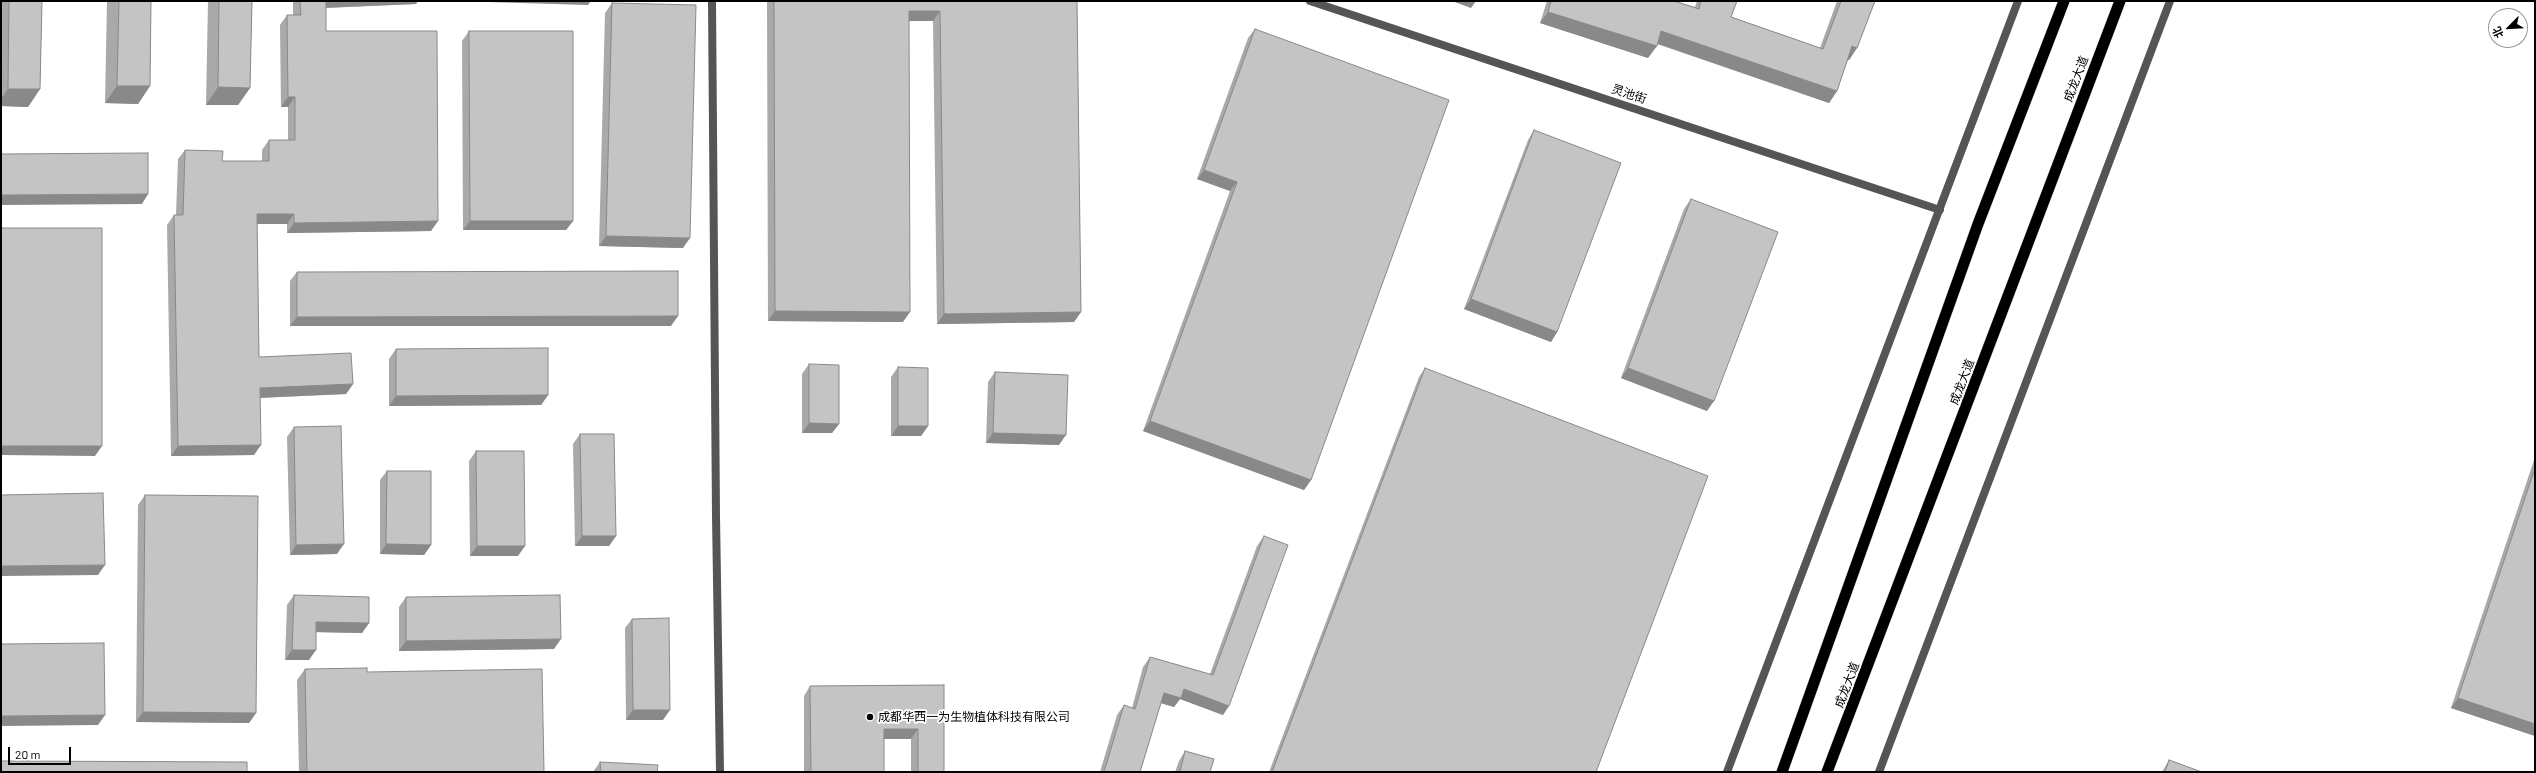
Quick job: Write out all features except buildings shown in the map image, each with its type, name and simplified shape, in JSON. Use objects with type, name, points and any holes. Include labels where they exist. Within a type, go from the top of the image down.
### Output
[{"type":"highway","points":[[1782,772],[1978,224],[2064,1]]},
{"type":"highway","name":"成龙大道","points":[[1827,772],[2120,1]]},
{"type":"street","points":[[712,1],[716,516],[720,772]]},
{"type":"street","name":"灵池街","points":[[1310,1],[1940,210]]},
{"type":"street","points":[[1727,772],[2018,1]]},
{"type":"street","points":[[1879,772],[2170,1]]},
{"type":"place","name":"成都华西一为生物植体科技有限公司","points":[[870,717]]}]
